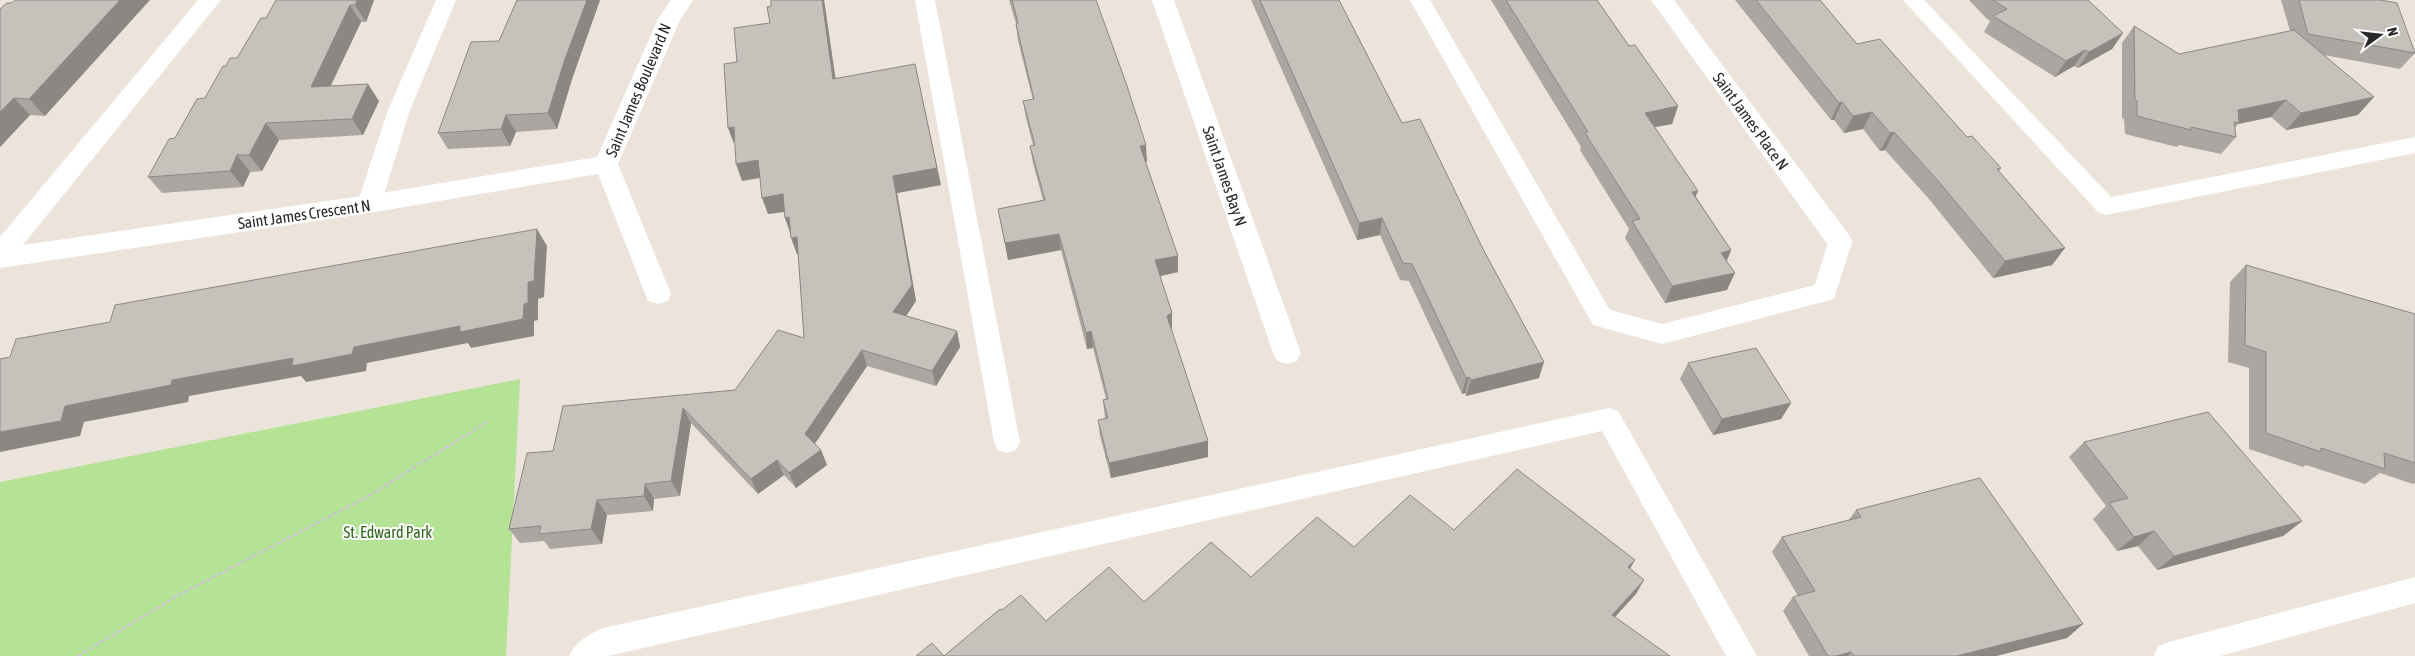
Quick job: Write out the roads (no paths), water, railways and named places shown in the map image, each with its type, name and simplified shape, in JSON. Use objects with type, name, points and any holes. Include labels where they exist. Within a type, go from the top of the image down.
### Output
[{"type":"street","name":"Saint James Crescent N","points":[[0,256],[210,0]]},
{"type":"street","name":"Saint James Boulevard N","points":[[658,294],[606,164],[669,19],[682,0]]},
{"type":"street","name":"Saint James Bay N","points":[[1163,0],[1287,353]]},
{"type":"street","name":"Saint James Place N","points":[[1662,0],[1840,242]]},
{"type":"street","name":"Saint James Crescent N","points":[[0,256],[369,204],[606,164]]},
{"type":"lane","points":[[369,204],[399,110],[446,0]]},
{"type":"lane","points":[[925,0],[1007,442]]},
{"type":"lane","points":[[1420,0],[1602,318],[1662,334],[1825,292],[1840,242]]},
{"type":"lane","points":[[1913,0],[2106,206],[2415,144]]},
{"type":"lane","points":[[584,656],[603,642],[1609,419],[1742,656]]},
{"type":"lane","points":[[2170,656],[2415,590]]},
{"type":"park label","name":"St. Edward Park","points":[[388,532]]}]
